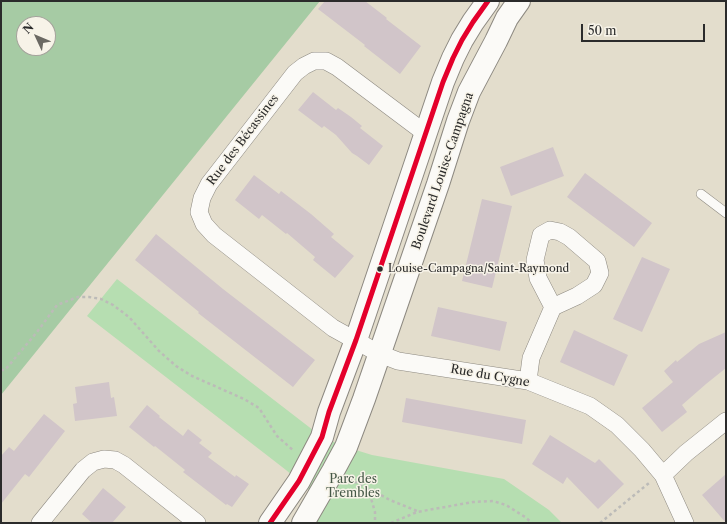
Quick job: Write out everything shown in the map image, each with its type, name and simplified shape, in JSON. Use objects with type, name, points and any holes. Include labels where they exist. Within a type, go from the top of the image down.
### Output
[{"type":"street","points":[[270,523],[298,481],[322,437],[329,412],[356,340],[443,82],[453,58],[473,22],[488,1]]},
{"type":"street","name":"Boulevard Louise-Campagna","points":[[303,523],[346,447],[380,354],[469,92],[507,18],[519,1]]},
{"type":"street","name":"Rue des Bécassines","points":[[356,340],[334,328],[214,235],[204,224],[199,212],[202,198],[209,184],[295,73],[314,61],[326,61],[337,67],[425,134]]},
{"type":"street","points":[[528,381],[531,358],[553,307],[577,296],[594,285],[600,273],[596,261],[569,237],[560,232],[550,230],[541,235],[535,260],[538,278],[553,307]]},
{"type":"street","name":"Rue du Cygne","points":[[356,340],[380,354],[398,361],[528,381],[590,406],[617,425],[642,450],[663,475],[685,523]]},
{"type":"street","points":[[663,475],[686,453],[726,421]]},
{"type":"street","points":[[40,523],[83,470],[93,462],[104,459],[115,460],[124,465],[196,523]]},
{"type":"lane","points":[[701,194],[726,213]]},
{"type":"path","points":[[1,370],[5,370],[37,332],[57,305],[78,297],[100,299],[113,305],[129,317],[159,351],[176,366],[192,376],[244,399],[259,408],[277,436],[296,453]]},
{"type":"path","points":[[600,523],[646,484],[663,475]]},
{"type":"path","points":[[344,476],[417,512]]},
{"type":"path","points":[[368,488],[375,512],[375,523]]},
{"type":"path","points":[[391,523],[417,512],[473,502],[493,501],[506,505],[532,523]]},
{"type":"green space","points":[[1,1],[320,1],[1,395]]},
{"type":"green space","name":"Parc des Trembles","points":[[117,279],[322,437],[346,447],[372,455],[504,479],[549,510],[562,523],[303,523],[317,497],[286,470],[87,316]]},
{"type":"building","points":[[325,1],[365,1],[421,46],[400,74],[318,9]]},
{"type":"building","points":[[313,92],[336,110],[338,108],[351,117],[362,126],[360,128],[383,146],[369,165],[352,153],[336,135],[324,126],[322,128],[298,110]]},
{"type":"building","points":[[553,147],[564,176],[511,196],[500,167]]},
{"type":"building","points":[[585,173],[652,223],[634,247],[567,197]]},
{"type":"building","points":[[254,175],[279,194],[281,191],[311,214],[334,234],[331,237],[354,256],[335,278],[313,260],[315,257],[287,233],[286,234],[262,215],[259,219],[235,200]]},
{"type":"building","points":[[482,199],[512,206],[492,288],[462,281]]},
{"type":"building","points":[[156,234],[223,289],[315,360],[293,387],[198,313],[199,312],[135,260]]},
{"type":"building","points":[[642,257],[670,269],[642,332],[613,319]]},
{"type":"building","points":[[438,307],[507,322],[500,351],[431,336]]},
{"type":"building","points":[[574,330],[628,355],[614,386],[560,362]]},
{"type":"building","points":[[726,332],[726,368],[682,405],[687,412],[662,432],[642,408],[673,382],[664,371],[676,360],[677,362],[699,344]]},
{"type":"building","points":[[109,382],[111,398],[114,397],[117,416],[75,421],[73,404],[77,403],[75,387]]},
{"type":"building","points":[[406,398],[526,420],[522,444],[402,422]]},
{"type":"building","points":[[147,405],[160,416],[159,417],[183,436],[188,429],[202,440],[199,443],[212,453],[208,457],[235,477],[236,475],[249,484],[232,507],[227,504],[226,505],[183,472],[185,470],[129,427]]},
{"type":"building","points":[[44,414],[65,431],[29,477],[25,474],[1,504],[1,456],[9,447],[14,451]]},
{"type":"building","points":[[550,435],[595,463],[599,459],[624,484],[598,509],[567,477],[563,484],[532,464]]},
{"type":"building","points":[[726,474],[726,523],[702,495]]},
{"type":"building","points":[[103,488],[126,507],[112,523],[92,523],[82,514]]},
{"type":"transit line","points":[[270,523],[299,481],[322,437],[329,412],[356,340],[443,82],[462,40],[488,1]]},
{"type":"place","name":"Louise-Campagna/Saint-Raymond","points":[[380,269]]}]
